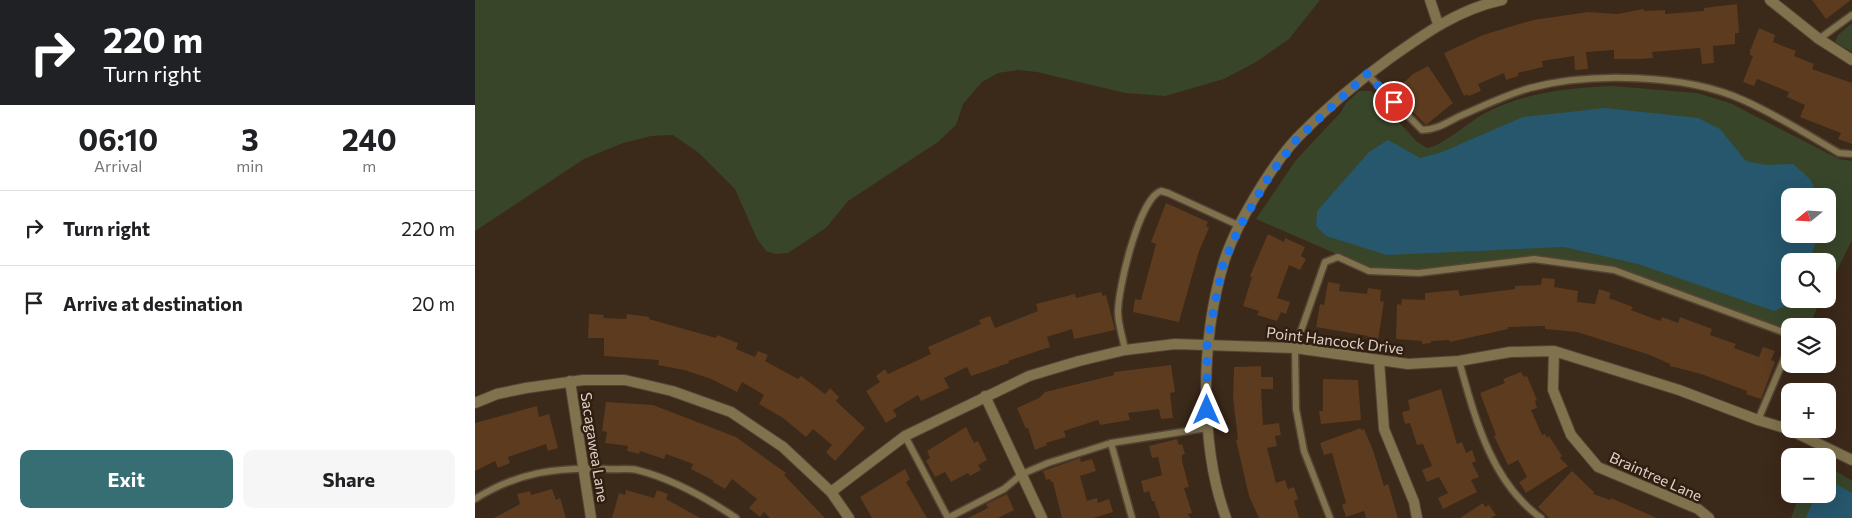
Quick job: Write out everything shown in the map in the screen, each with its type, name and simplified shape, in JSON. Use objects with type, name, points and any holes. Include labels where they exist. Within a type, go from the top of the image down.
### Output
[{"type":"street","points":[[1430,0],[1438,24]]},
{"type":"street","points":[[1226,518],[1210,460],[1207,428],[1207,343],[1223,264],[1240,226],[1270,175],[1297,139],[1367,74],[1438,24],[1502,0]]},
{"type":"street","points":[[1770,0],[1819,39],[1852,60]]},
{"type":"street","name":"Point Hancock Drive","points":[[831,492],[905,436],[1029,376],[1125,350],[1175,344],[1207,343],[1295,348],[1408,364],[1459,362],[1510,352],[1554,351],[1679,390],[1758,420],[1788,429],[1852,459]]},
{"type":"street","name":"Braintree Lane","points":[[1554,351],[1553,390],[1571,435],[1598,467],[1698,509],[1709,518]]},
{"type":"street","points":[[1379,361],[1384,429],[1414,502],[1417,518]]},
{"type":"street","points":[[475,403],[497,394],[570,381],[625,380],[673,391],[731,412],[783,447],[831,492],[849,518]]},
{"type":"street","name":"Sacagawea Lane","points":[[570,381],[591,518]]},
{"type":"street","points":[[985,396],[1042,518]]},
{"type":"street","points":[[1414,502],[1425,518]]},
{"type":"lane","points":[[1819,39],[1852,15]]},
{"type":"lane","points":[[1367,74],[1422,130],[1433,130],[1465,114],[1530,88],[1559,82],[1639,80],[1691,85],[1742,99],[1839,153],[1852,154]]},
{"type":"lane","points":[[1125,350],[1118,312],[1132,239],[1151,197],[1161,191],[1168,193],[1240,226]]},
{"type":"lane","points":[[1330,518],[1304,451],[1297,409],[1295,348],[1325,262],[1338,257],[1369,271],[1419,273],[1535,259],[1614,270],[1781,331]]},
{"type":"lane","points":[[1459,362],[1476,422],[1499,472],[1525,507],[1541,518]]},
{"type":"lane","points":[[1758,420],[1781,367]]},
{"type":"lane","points":[[905,436],[948,518],[1004,489],[1022,474],[1049,463],[1111,443],[1207,428]]},
{"type":"lane","points":[[1111,443],[1132,518]]},
{"type":"lane","points":[[475,499],[531,474],[565,468],[635,470],[667,480],[698,493],[736,518]]},
{"type":"green space","points":[[475,0],[1320,0],[1289,39],[1256,62],[1224,79],[1165,96],[1125,93],[1037,72],[1018,70],[998,73],[982,82],[963,104],[956,125],[938,142],[848,201],[826,228],[788,253],[775,254],[766,251],[757,239],[735,189],[699,153],[673,135],[651,136],[623,143],[584,159],[475,231]]},
{"type":"green space","points":[[1852,23],[1852,52],[1835,42],[1838,35]]},
{"type":"green space","points":[[1612,86],[1697,93],[1730,103],[1839,159],[1852,161],[1852,240],[1836,272],[1836,253],[1781,253],[1781,308],[1817,308],[1813,318],[1781,318],[1781,329],[1623,271],[1535,258],[1417,271],[1371,269],[1256,219],[1296,160],[1341,112],[1346,103],[1359,91],[1371,91],[1416,141],[1427,148],[1448,139],[1485,113],[1500,106],[1531,96],[1563,90]]},
{"type":"green space","points":[[1836,471],[1852,481],[1852,518],[1791,518],[1797,503],[1836,503]]},
{"type":"water","points":[[1605,108],[1698,118],[1720,129],[1746,161],[1766,165],[1793,164],[1810,179],[1814,188],[1781,188],[1781,243],[1816,243],[1812,253],[1781,253],[1781,308],[1774,311],[1638,264],[1564,247],[1387,255],[1326,236],[1316,226],[1317,211],[1369,152],[1388,140],[1420,158],[1442,152],[1523,117]]},
{"type":"water","points":[[1836,484],[1852,493],[1852,518],[1806,518],[1812,503],[1836,503]]},
{"type":"building","points":[[1812,0],[1851,0],[1826,19]]},
{"type":"building","points":[[1737,4],[1739,33],[1735,33],[1735,44],[1713,46],[1714,63],[1702,64],[1700,48],[1652,52],[1653,58],[1640,59],[1614,59],[1614,50],[1586,52],[1588,69],[1575,70],[1574,56],[1542,61],[1543,67],[1518,73],[1518,76],[1506,80],[1504,73],[1478,84],[1481,91],[1464,96],[1444,53],[1483,35],[1533,20],[1588,12],[1617,14],[1644,9],[1644,11],[1665,10],[1665,14],[1704,11],[1704,8]]},
{"type":"building","points":[[1759,28],[1775,35],[1773,42],[1796,51],[1794,56],[1814,64],[1812,69],[1852,83],[1852,144],[1838,139],[1841,133],[1800,117],[1805,105],[1787,97],[1789,92],[1757,79],[1754,86],[1743,82],[1753,56],[1750,55],[1750,51]]},
{"type":"building","points":[[1428,66],[1453,103],[1426,125],[1393,92],[1413,74]]},
{"type":"building","points":[[1166,203],[1208,222],[1206,226],[1209,228],[1199,251],[1179,322],[1133,312],[1135,299],[1141,300],[1156,244],[1151,242]]},
{"type":"building","points":[[1268,234],[1284,242],[1285,238],[1305,247],[1301,256],[1306,259],[1300,270],[1289,265],[1277,298],[1290,302],[1286,314],[1281,312],[1277,321],[1257,315],[1259,311],[1243,306],[1252,277],[1250,276]]},
{"type":"building","points":[[1542,278],[1555,279],[1554,287],[1578,291],[1577,302],[1595,304],[1599,289],[1611,293],[1609,298],[1633,307],[1631,310],[1660,321],[1662,317],[1678,323],[1680,317],[1712,329],[1710,335],[1736,344],[1734,348],[1759,357],[1763,347],[1775,351],[1771,360],[1775,362],[1761,399],[1746,394],[1747,391],[1701,374],[1670,366],[1670,364],[1650,355],[1577,332],[1545,329],[1545,326],[1508,327],[1508,329],[1450,342],[1449,340],[1431,341],[1431,343],[1422,344],[1422,341],[1396,339],[1397,304],[1401,305],[1402,299],[1425,300],[1425,293],[1458,290],[1460,296],[1515,289],[1515,286],[1541,285]]},
{"type":"building","points":[[1328,282],[1340,284],[1339,291],[1367,294],[1368,288],[1381,290],[1380,301],[1384,302],[1378,340],[1367,338],[1368,336],[1316,327],[1320,304],[1324,305]]},
{"type":"building","points":[[1101,292],[1103,296],[1106,295],[1115,330],[1074,339],[1072,329],[1047,337],[1050,347],[1008,361],[1009,363],[971,376],[967,367],[944,378],[949,388],[921,401],[918,395],[893,410],[897,416],[886,423],[866,391],[880,382],[876,376],[885,369],[888,374],[931,354],[928,347],[981,324],[979,320],[990,316],[995,328],[1038,311],[1036,304],[1075,294],[1076,298]]},
{"type":"building","points":[[589,314],[604,315],[603,318],[626,319],[627,314],[649,317],[649,319],[716,338],[717,335],[738,343],[736,349],[755,357],[758,351],[768,355],[765,361],[798,379],[801,376],[825,394],[830,388],[839,397],[836,401],[865,428],[835,461],[826,452],[832,445],[813,429],[806,437],[783,418],[759,404],[764,395],[742,382],[737,392],[711,379],[684,370],[658,365],[659,360],[604,356],[604,338],[588,338]]},
{"type":"building","points":[[1171,365],[1175,392],[1170,393],[1173,418],[1161,419],[1159,409],[1128,413],[1130,420],[1100,425],[1098,420],[1064,431],[1066,437],[1046,443],[1047,445],[1035,450],[1028,428],[1026,429],[1017,408],[1039,398],[1045,392],[1114,375],[1114,372]]},
{"type":"building","points":[[1261,366],[1261,377],[1273,377],[1273,389],[1261,389],[1263,425],[1279,423],[1281,435],[1275,436],[1277,446],[1267,448],[1276,483],[1285,480],[1288,489],[1294,487],[1298,499],[1294,501],[1299,518],[1259,518],[1249,496],[1236,440],[1238,439],[1233,398],[1234,367]]},
{"type":"building","points":[[1521,372],[1524,377],[1527,376],[1537,400],[1535,401],[1537,408],[1531,410],[1542,435],[1545,434],[1547,438],[1549,436],[1562,456],[1560,458],[1568,466],[1526,493],[1519,482],[1527,477],[1518,460],[1508,465],[1494,436],[1496,435],[1480,393],[1505,383],[1503,379]]},
{"type":"building","points":[[1323,379],[1358,380],[1361,420],[1321,424],[1319,411],[1323,411]]},
{"type":"building","points":[[1441,389],[1457,444],[1462,442],[1466,453],[1472,450],[1476,461],[1472,463],[1479,477],[1471,480],[1477,492],[1443,509],[1438,498],[1448,493],[1439,477],[1427,482],[1422,470],[1432,466],[1423,444],[1417,445],[1410,423],[1405,424],[1402,412],[1410,410],[1408,400]]},
{"type":"building","points":[[606,402],[653,405],[736,437],[786,473],[784,475],[825,518],[770,518],[764,512],[760,517],[749,508],[757,499],[732,479],[725,489],[691,469],[693,464],[666,454],[664,459],[640,451],[639,454],[627,451],[628,446],[605,443],[607,432],[602,431]]},
{"type":"building","points":[[537,406],[539,417],[549,414],[558,448],[548,451],[546,444],[508,457],[510,463],[498,468],[495,461],[475,471],[475,423]]},
{"type":"building","points":[[966,427],[974,443],[978,441],[987,460],[978,465],[981,470],[970,476],[968,473],[951,482],[945,472],[935,477],[926,461],[930,458],[927,451]]},
{"type":"building","points":[[1361,428],[1361,430],[1364,429],[1373,450],[1384,486],[1388,484],[1398,518],[1366,518],[1364,511],[1346,517],[1342,505],[1346,503],[1332,453],[1324,455],[1320,443]]},
{"type":"building","points":[[1177,439],[1179,445],[1182,444],[1185,454],[1182,455],[1182,461],[1189,487],[1184,488],[1192,513],[1188,514],[1190,518],[1160,518],[1149,491],[1144,493],[1141,481],[1162,475],[1158,457],[1152,458],[1149,446]]},
{"type":"building","points":[[1080,458],[1081,462],[1092,459],[1096,471],[1080,476],[1087,501],[1097,498],[1098,503],[1109,499],[1113,512],[1093,518],[1062,518],[1053,482],[1050,479],[1046,480],[1043,471]]},
{"type":"building","points":[[905,469],[910,479],[906,482],[927,518],[872,518],[860,497]]},
{"type":"building","points":[[1572,471],[1594,492],[1593,494],[1610,500],[1611,498],[1657,518],[1549,518],[1538,507]]},
{"type":"building","points":[[552,489],[556,500],[560,498],[566,518],[494,518],[520,504],[517,494],[530,491],[531,495]]},
{"type":"building","points":[[626,490],[654,498],[657,490],[668,494],[666,499],[700,518],[612,518],[619,493],[625,495]]},
{"type":"building","points":[[1007,494],[1014,510],[998,518],[968,518],[988,508],[986,504]]},
{"type":"building","points":[[1483,503],[1485,507],[1489,505],[1496,515],[1491,518],[1460,518]]},
{"type":"route","points":[[1207,410],[1207,343],[1223,264],[1252,204],[1270,175],[1297,139],[1367,74],[1394,102]]}]
